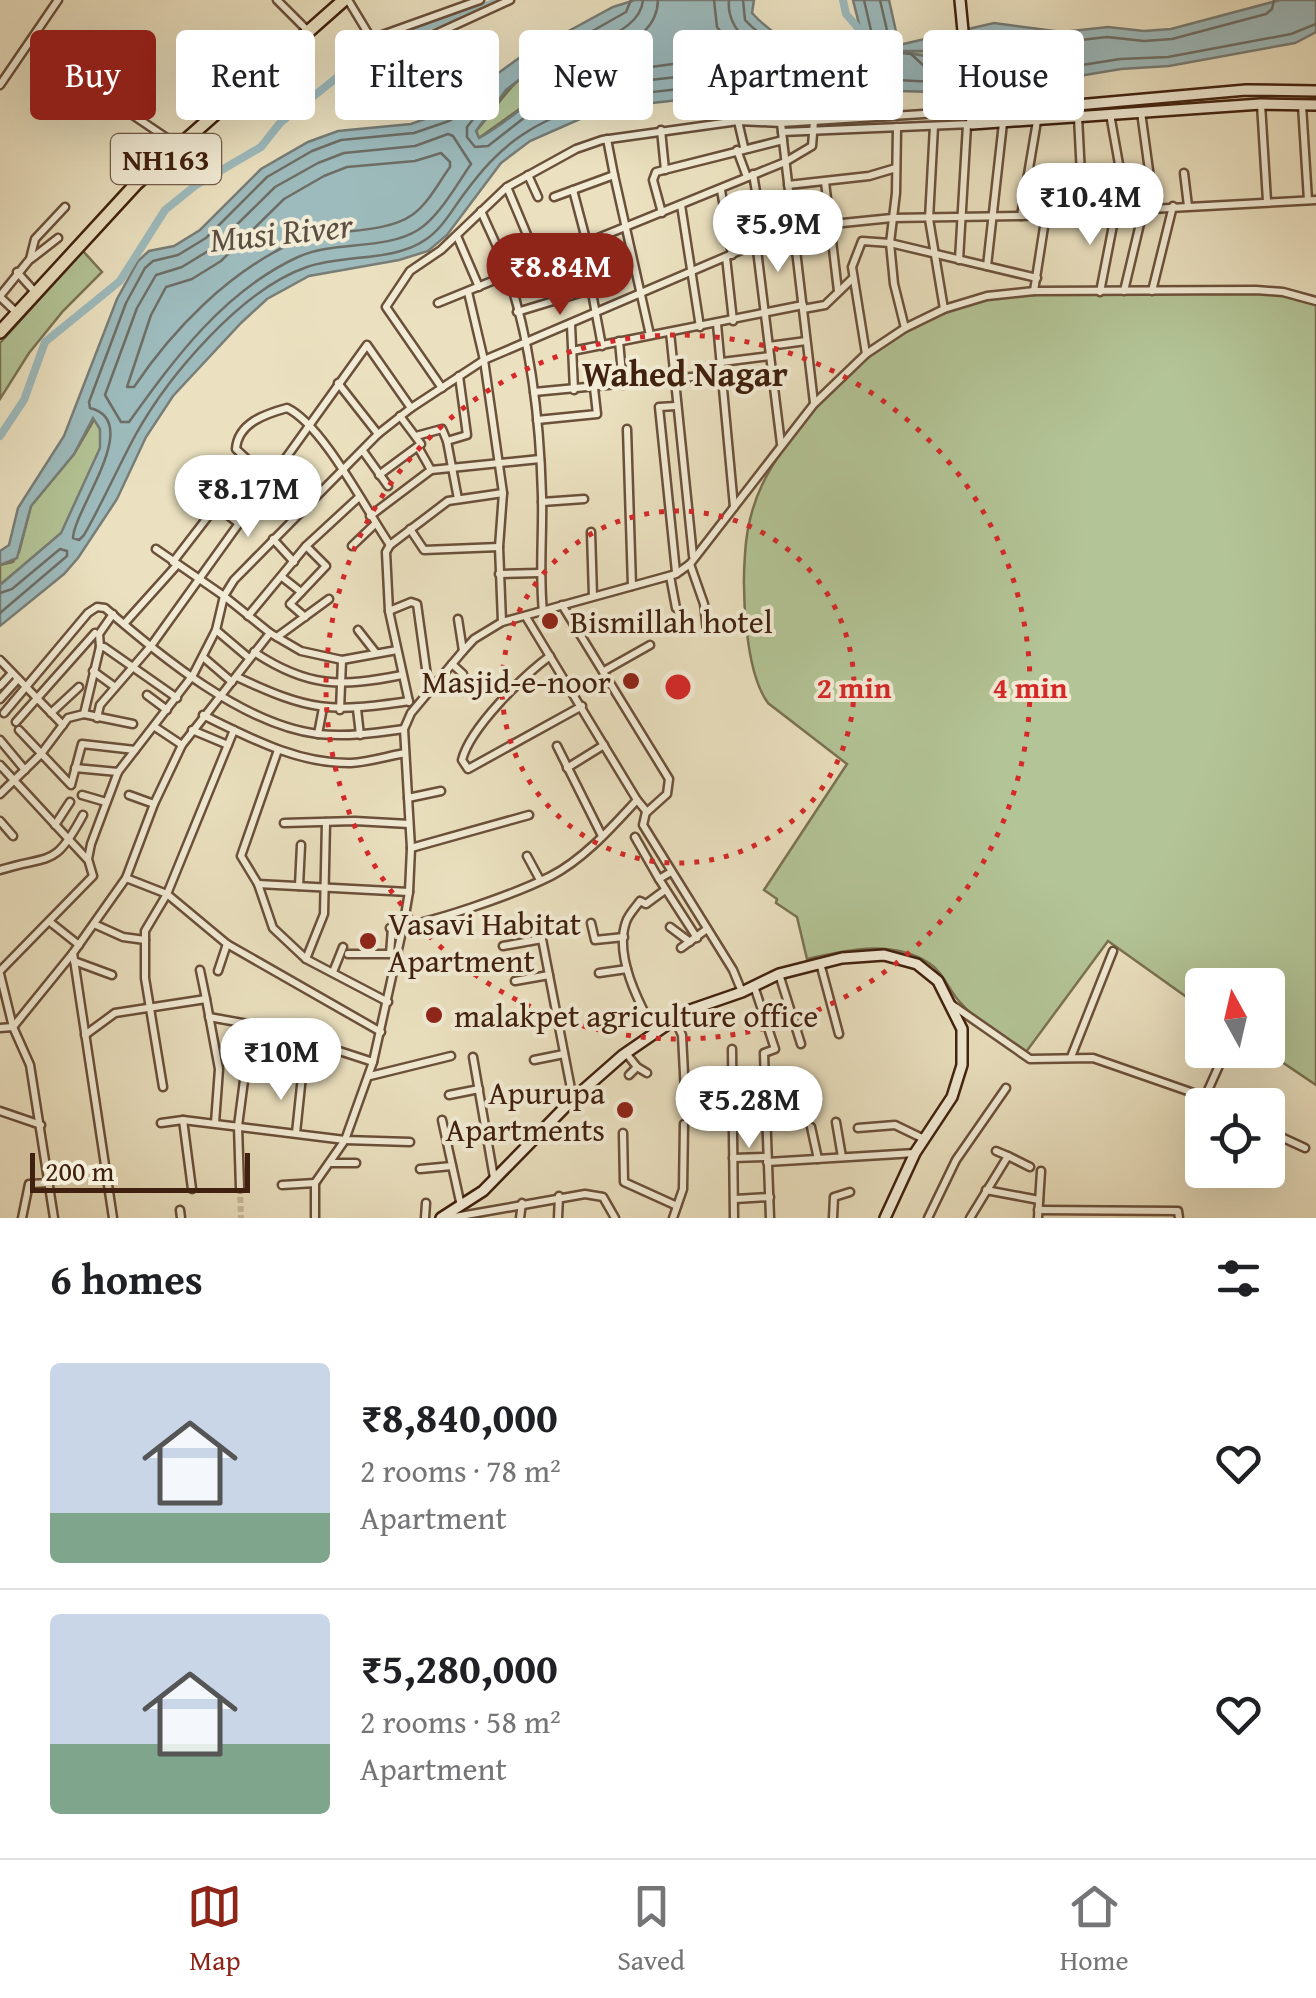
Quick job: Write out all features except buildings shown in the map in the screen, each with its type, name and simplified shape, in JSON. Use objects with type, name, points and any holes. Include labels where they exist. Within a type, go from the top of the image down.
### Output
[{"type":"highway","name":"NH163","points":[[310,30],[329,5],[346,0]]},
{"type":"highway","name":"NH163","points":[[1,328],[136,184],[210,120]]},
{"type":"street","points":[[0,86],[58,0]]},
{"type":"street","points":[[277,0],[307,30]]},
{"type":"street","points":[[346,0],[364,30]]},
{"type":"street","points":[[395,30],[480,0]]},
{"type":"street","points":[[444,30],[510,0]]},
{"type":"street","points":[[960,0],[963,30]]},
{"type":"street","points":[[1084,105],[1246,90],[1316,91]]},
{"type":"street","points":[[1262,104],[1267,201]]},
{"type":"street","points":[[1084,116],[1262,104],[1316,105]]},
{"type":"street","points":[[88,860],[118,772],[193,676],[216,630],[224,596],[234,580],[378,434],[484,360],[793,228],[892,218],[929,220],[1312,200],[1302,105]]},
{"type":"street","points":[[442,388],[386,307],[410,271],[457,236],[507,187],[576,149],[606,139],[738,121],[814,122],[923,110]]},
{"type":"street","points":[[1141,112],[1154,207]]},
{"type":"street","points":[[1110,114],[1127,209]]},
{"type":"street","points":[[140,120],[180,147]]},
{"type":"street","points":[[959,260],[970,120]]},
{"type":"street","points":[[662,213],[652,177],[656,172],[782,136],[1045,120]]},
{"type":"street","points":[[1078,120],[1083,213]]},
{"type":"street","points":[[738,121],[760,240],[764,313],[781,444]]},
{"type":"street","points":[[1021,216],[1037,121]]},
{"type":"street","points":[[438,303],[785,162],[812,146],[814,122]]},
{"type":"street","points":[[987,266],[1003,122]]},
{"type":"street","points":[[781,123],[814,404]]},
{"type":"street","points":[[934,126],[929,220],[944,309]]},
{"type":"street","points":[[898,128],[890,243],[894,284],[905,328]]},
{"type":"street","points":[[661,130],[665,170]]},
{"type":"street","points":[[606,139],[650,335]]},
{"type":"street","points":[[124,150],[166,159]]},
{"type":"street","points":[[788,185],[869,176],[896,168]]},
{"type":"street","points":[[1184,174],[1188,206]]},
{"type":"street","points":[[528,175],[538,198]]},
{"type":"street","points":[[554,197],[614,176]]},
{"type":"street","points":[[826,182],[838,291]]},
{"type":"street","points":[[507,187],[538,261]]},
{"type":"street","points":[[573,190],[602,346]]},
{"type":"street","points":[[722,190],[733,321]]},
{"type":"street","points":[[681,205],[700,327]]},
{"type":"street","points":[[1152,290],[1173,206]]},
{"type":"street","points":[[30,259],[36,239],[65,207]]},
{"type":"street","points":[[1124,291],[1144,208]]},
{"type":"street","points":[[481,210],[508,275],[526,341],[534,392],[542,502],[542,612]]},
{"type":"street","points":[[1100,292],[1116,210]]},
{"type":"street","points":[[1034,290],[1046,214]]},
{"type":"street","points":[[457,236],[479,287]]},
{"type":"street","points":[[17,313],[0,296],[30,259],[58,238]]},
{"type":"street","points":[[866,354],[852,267],[862,241],[890,243],[1037,278]]},
{"type":"street","points":[[17,272],[34,292]]},
{"type":"street","points":[[572,351],[764,313],[825,305],[853,278]]},
{"type":"street","points":[[518,312],[593,288]]},
{"type":"street","points":[[315,1218],[315,1184],[345,1140],[373,1062],[403,927],[410,848],[404,728],[411,713],[474,639],[502,622],[673,574],[691,561],[814,404],[866,354],[905,328],[944,309],[987,296],[1034,290],[1256,290],[1316,301]]},
{"type":"street","points":[[468,292],[484,360],[504,493],[499,548],[502,622]]},
{"type":"street","points":[[717,324],[734,508]]},
{"type":"street","points":[[571,325],[574,390]]},
{"type":"street","points":[[670,332],[691,561],[708,631]]},
{"type":"street","points":[[619,341],[622,385]]},
{"type":"street","points":[[769,346],[806,342]]},
{"type":"street","points":[[98,718],[100,705],[151,646],[368,345],[411,408]]},
{"type":"street","points":[[722,362],[770,356]]},
{"type":"street","points":[[534,392],[723,374]]},
{"type":"street","points":[[447,441],[466,436],[459,376]]},
{"type":"street","points":[[338,383],[378,434]]},
{"type":"street","points":[[538,420],[597,414],[594,388]]},
{"type":"street","points":[[676,406],[659,407],[676,608]]},
{"type":"street","points":[[124,624],[175,564],[250,462],[236,450],[246,426],[287,408],[298,414],[342,469],[390,545]]},
{"type":"street","points":[[379,475],[420,442],[400,416]]},
{"type":"street","points":[[416,436],[442,429],[458,500]]},
{"type":"street","points":[[628,429],[632,586]]},
{"type":"street","points":[[418,447],[431,470]]},
{"type":"street","points":[[363,451],[388,486]]},
{"type":"street","points":[[352,546],[373,520],[431,470],[540,460]]},
{"type":"street","points":[[197,485],[238,523]]},
{"type":"street","points":[[411,713],[389,611],[386,552],[448,501],[504,493]]},
{"type":"street","points":[[248,616],[306,546],[358,498]]},
{"type":"street","points":[[542,502],[584,499]]},
{"type":"street","points":[[410,529],[424,550],[499,548]]},
{"type":"street","points":[[591,532],[593,596]]},
{"type":"street","points":[[273,540],[294,562]]},
{"type":"street","points":[[305,618],[290,604],[326,566],[306,546]]},
{"type":"street","points":[[156,549],[273,635],[301,651],[342,660],[397,650]]},
{"type":"street","points":[[499,574],[540,572]]},
{"type":"street","points":[[282,576],[301,592]]},
{"type":"street","points":[[0,1028],[13,1027],[74,957],[126,878],[154,804],[192,730],[252,655],[273,635],[305,618],[329,599]]},
{"type":"street","points":[[389,611],[411,602],[417,604],[429,691]]},
{"type":"street","points":[[562,604],[669,779],[667,794],[646,812],[643,825],[742,992]]},
{"type":"street","points":[[4,713],[88,613],[100,607],[221,695],[285,727],[318,734],[360,736],[404,728]]},
{"type":"street","points":[[84,714],[100,647],[99,634],[113,614]]},
{"type":"street","points":[[526,617],[646,812]]},
{"type":"street","points":[[458,619],[463,651]]},
{"type":"street","points":[[216,630],[252,655],[308,680],[342,686],[402,675]]},
{"type":"street","points":[[358,630],[376,654]]},
{"type":"street","points":[[95,633],[36,698],[18,726],[71,785],[85,743],[136,750]]},
{"type":"street","points":[[604,671],[650,645]]},
{"type":"street","points":[[100,647],[104,646],[177,698]]},
{"type":"street","points":[[550,656],[528,672],[482,726],[462,760],[468,770],[582,706]]},
{"type":"street","points":[[203,657],[234,680],[292,702],[340,710],[409,701]]},
{"type":"street","points":[[340,710],[342,660]]},
{"type":"street","points":[[452,664],[463,674]]},
{"type":"street","points":[[2,666],[63,725]]},
{"type":"street","points":[[93,671],[115,687]]},
{"type":"street","points":[[0,686],[15,676]]},
{"type":"street","points":[[0,699],[15,676]]},
{"type":"street","points":[[51,713],[79,687]]},
{"type":"street","points":[[147,695],[167,710]]},
{"type":"street","points":[[318,734],[324,708]]},
{"type":"street","points":[[356,709],[360,736]]},
{"type":"street","points":[[0,794],[42,754],[68,718],[84,714],[133,724]]},
{"type":"street","points":[[204,715],[278,750],[319,761],[354,763],[405,753]]},
{"type":"street","points":[[154,727],[182,745]]},
{"type":"street","points":[[192,730],[228,746]]},
{"type":"street","points":[[163,1086],[149,1008],[145,931],[167,894],[234,730]]},
{"type":"street","points":[[0,740],[24,770]]},
{"type":"street","points":[[567,768],[604,745]]},
{"type":"street","points":[[558,746],[602,836]]},
{"type":"street","points":[[278,750],[241,856],[258,884],[273,928],[306,959],[388,1002]]},
{"type":"street","points":[[0,766],[88,860],[93,876],[0,972],[13,1027],[30,1065],[54,1218]]},
{"type":"street","points":[[75,768],[118,772]]},
{"type":"street","points":[[408,798],[441,791]]},
{"type":"street","points":[[129,794],[154,804]]},
{"type":"street","points":[[82,795],[106,802]]},
{"type":"street","points":[[394,954],[391,928],[474,905],[552,876],[602,836],[637,800]]},
{"type":"street","points":[[55,824],[70,802]]},
{"type":"street","points":[[0,870],[48,859],[69,840],[83,815]]},
{"type":"street","points":[[410,848],[529,815]]},
{"type":"street","points":[[0,821],[13,836]]},
{"type":"street","points":[[306,959],[324,914],[326,822]]},
{"type":"street","points":[[284,823],[409,824]]},
{"type":"street","points":[[635,837],[693,940]]},
{"type":"street","points":[[300,886],[301,845]]},
{"type":"street","points":[[527,856],[540,880]]},
{"type":"street","points":[[659,879],[672,872]]},
{"type":"street","points":[[126,878],[167,894],[226,944],[381,1032]]},
{"type":"street","points":[[258,884],[409,892]]},
{"type":"street","points":[[654,1033],[634,992],[624,937],[626,922],[640,901],[646,904],[666,890]]},
{"type":"street","points":[[50,922],[79,945]]},
{"type":"street","points":[[592,923],[594,940],[624,937]]},
{"type":"street","points":[[94,924],[145,940]]},
{"type":"street","points":[[670,927],[693,940]]},
{"type":"street","points":[[681,948],[707,929]]},
{"type":"street","points":[[502,946],[542,939],[573,1099]]},
{"type":"street","points":[[218,971],[226,944]]},
{"type":"street","points":[[1072,1057],[1113,950]]},
{"type":"street","points":[[333,972],[345,951],[394,954]]},
{"type":"street","points":[[441,1218],[461,1207],[494,1178],[573,1099],[626,1053],[687,1010],[742,992],[779,974],[884,955],[917,964],[938,981],[962,1029],[962,1065],[952,1097],[915,1154],[885,1218]]},
{"type":"street","points":[[74,957],[112,975]]},
{"type":"street","points":[[74,957],[113,1218]]},
{"type":"street","points":[[820,964],[839,1034]]},
{"type":"street","points":[[599,973],[627,969]]},
{"type":"street","points":[[200,970],[219,1069],[215,1124]]},
{"type":"street","points":[[779,974],[801,1044]]},
{"type":"street","points":[[515,981],[549,975]]},
{"type":"street","points":[[754,986],[775,1049],[764,1053],[770,1218]]},
{"type":"street","points":[[85,1035],[115,1013],[206,999]]},
{"type":"street","points":[[950,1003],[1022,1056],[1094,1058],[1185,1089]]},
{"type":"street","points":[[528,1021],[557,1016]]},
{"type":"street","points":[[209,1017],[293,1032]]},
{"type":"street","points":[[675,1020],[682,1035],[685,1093]]},
{"type":"street","points":[[240,1188],[238,1126],[251,1027]]},
{"type":"street","points":[[327,1047],[373,1062]]},
{"type":"street","points":[[732,1049],[734,1218]]},
{"type":"street","points":[[626,1053],[646,1073]]},
{"type":"street","points":[[534,1060],[564,1054]]},
{"type":"street","points":[[368,1076],[451,1056]]},
{"type":"street","points":[[473,1057],[494,1178]]},
{"type":"street","points":[[296,1133],[304,1062]]},
{"type":"street","points":[[629,1075],[637,1067]]},
{"type":"street","points":[[282,1073],[302,1076]]},
{"type":"street","points":[[732,1084],[765,1084]]},
{"type":"street","points":[[928,1218],[956,1160],[1006,1088]]},
{"type":"street","points":[[449,1094],[478,1089]]},
{"type":"street","points":[[0,1110],[41,1125]]},
{"type":"street","points":[[183,1120],[192,1189]]},
{"type":"street","points":[[160,1122],[183,1120],[345,1140],[410,1142]]},
{"type":"street","points":[[442,1120],[461,1207]]},
{"type":"street","points":[[733,1123],[767,1120]]},
{"type":"street","points":[[836,1122],[842,1158]]},
{"type":"street","points":[[672,1218],[684,1173],[684,1124]]},
{"type":"street","points":[[858,1128],[895,1125],[924,1138]]},
{"type":"street","points":[[811,1127],[818,1159]]},
{"type":"street","points":[[623,1134],[624,1182],[677,1206]]},
{"type":"street","points":[[1285,1139],[1305,1148]]},
{"type":"street","points":[[996,1151],[1030,1167]]},
{"type":"street","points":[[733,1158],[915,1154]]},
{"type":"street","points":[[970,1218],[1008,1156]]},
{"type":"street","points":[[330,1163],[356,1163]]},
{"type":"street","points":[[420,1168],[452,1166]]},
{"type":"street","points":[[1042,1171],[1038,1214],[1178,1210],[1178,1218]]},
{"type":"street","points":[[22,1218],[29,1184],[50,1183]]},
{"type":"street","points":[[282,1185],[315,1184]]},
{"type":"street","points":[[986,1190],[1039,1200]]},
{"type":"street","points":[[833,1218],[834,1197],[850,1192]]},
{"type":"street","points":[[449,1218],[471,1217],[559,1196],[598,1194],[615,1218]]},
{"type":"street","points":[[558,1218],[559,1196]]},
{"type":"street","points":[[735,1198],[770,1198]]},
{"type":"street","points":[[425,1218],[426,1203]]},
{"type":"street","points":[[520,1218],[522,1203]]},
{"type":"green space","points":[[518,80],[519,109],[479,138],[476,131],[485,120],[499,120],[499,103]]},
{"type":"green space","points":[[83,251],[102,272],[29,353],[0,399],[0,343]]},
{"type":"green space","points":[[1262,293],[1316,303],[1316,1085],[1285,1064],[1285,968],[1185,968],[1185,996],[1108,941],[1026,1052],[973,1015],[938,970],[915,956],[869,949],[807,959],[797,917],[764,890],[847,764],[768,703],[754,672],[747,631],[745,554],[762,484],[802,424],[841,380],[912,327],[967,303],[995,296]]},
{"type":"green space","points":[[95,418],[101,448],[62,533],[0,585],[0,565],[13,562],[19,552],[31,506],[74,454]]},
{"type":"water","points":[[635,0],[754,0],[752,13],[771,30],[673,30],[673,101],[653,103],[653,30],[571,30]]},
{"type":"water","points":[[853,0],[889,0],[896,30],[860,30]]},
{"type":"water","points":[[1280,0],[1316,0],[1316,32],[1295,43],[1169,66],[1084,75],[1084,30],[1080,30],[1171,29]]},
{"type":"water","points":[[994,23],[1047,30],[964,30]]},
{"type":"water","points":[[923,39],[923,51],[903,51],[903,44]]},
{"type":"water","points":[[903,51],[923,55],[923,92],[903,91]]},
{"type":"water","points":[[519,58],[519,80],[499,100],[499,73]]},
{"type":"water","name":"Musi River","points":[[519,111],[519,120],[578,120],[530,141],[501,163],[447,235],[428,251],[309,276],[267,299],[173,396],[146,437],[117,499],[78,558],[0,626],[0,585],[61,533],[100,448],[100,429],[93,418],[74,454],[31,506],[17,558],[0,565],[0,551],[9,545],[18,508],[64,436],[117,299],[138,261],[149,251],[174,246],[200,230],[261,169],[308,142],[338,131],[422,120],[484,120],[476,131],[479,138]]},
{"type":"waterway","points":[[0,436],[24,400],[45,342],[120,281],[165,210],[196,185],[261,147],[280,123],[380,43],[503,0]]},
{"type":"waterway","points":[[843,0],[846,14],[860,30]]},
{"type":"tunnel","points":[[240,1188],[241,1218]]},
{"type":"place","name":"Bismillah hotel","points":[[550,621]]},
{"type":"place","name":"Masjid-e-noor","points":[[631,681]]},
{"type":"place","name":"Vasavi Habitat Apartment","points":[[368,941]]},
{"type":"place","name":"malakpet agriculture office","points":[[434,1015]]},
{"type":"place","name":"Apurupa Apartments","points":[[625,1110]]},
{"type":"district","name":"Wahed Nagar","points":[[685,373]]}]
